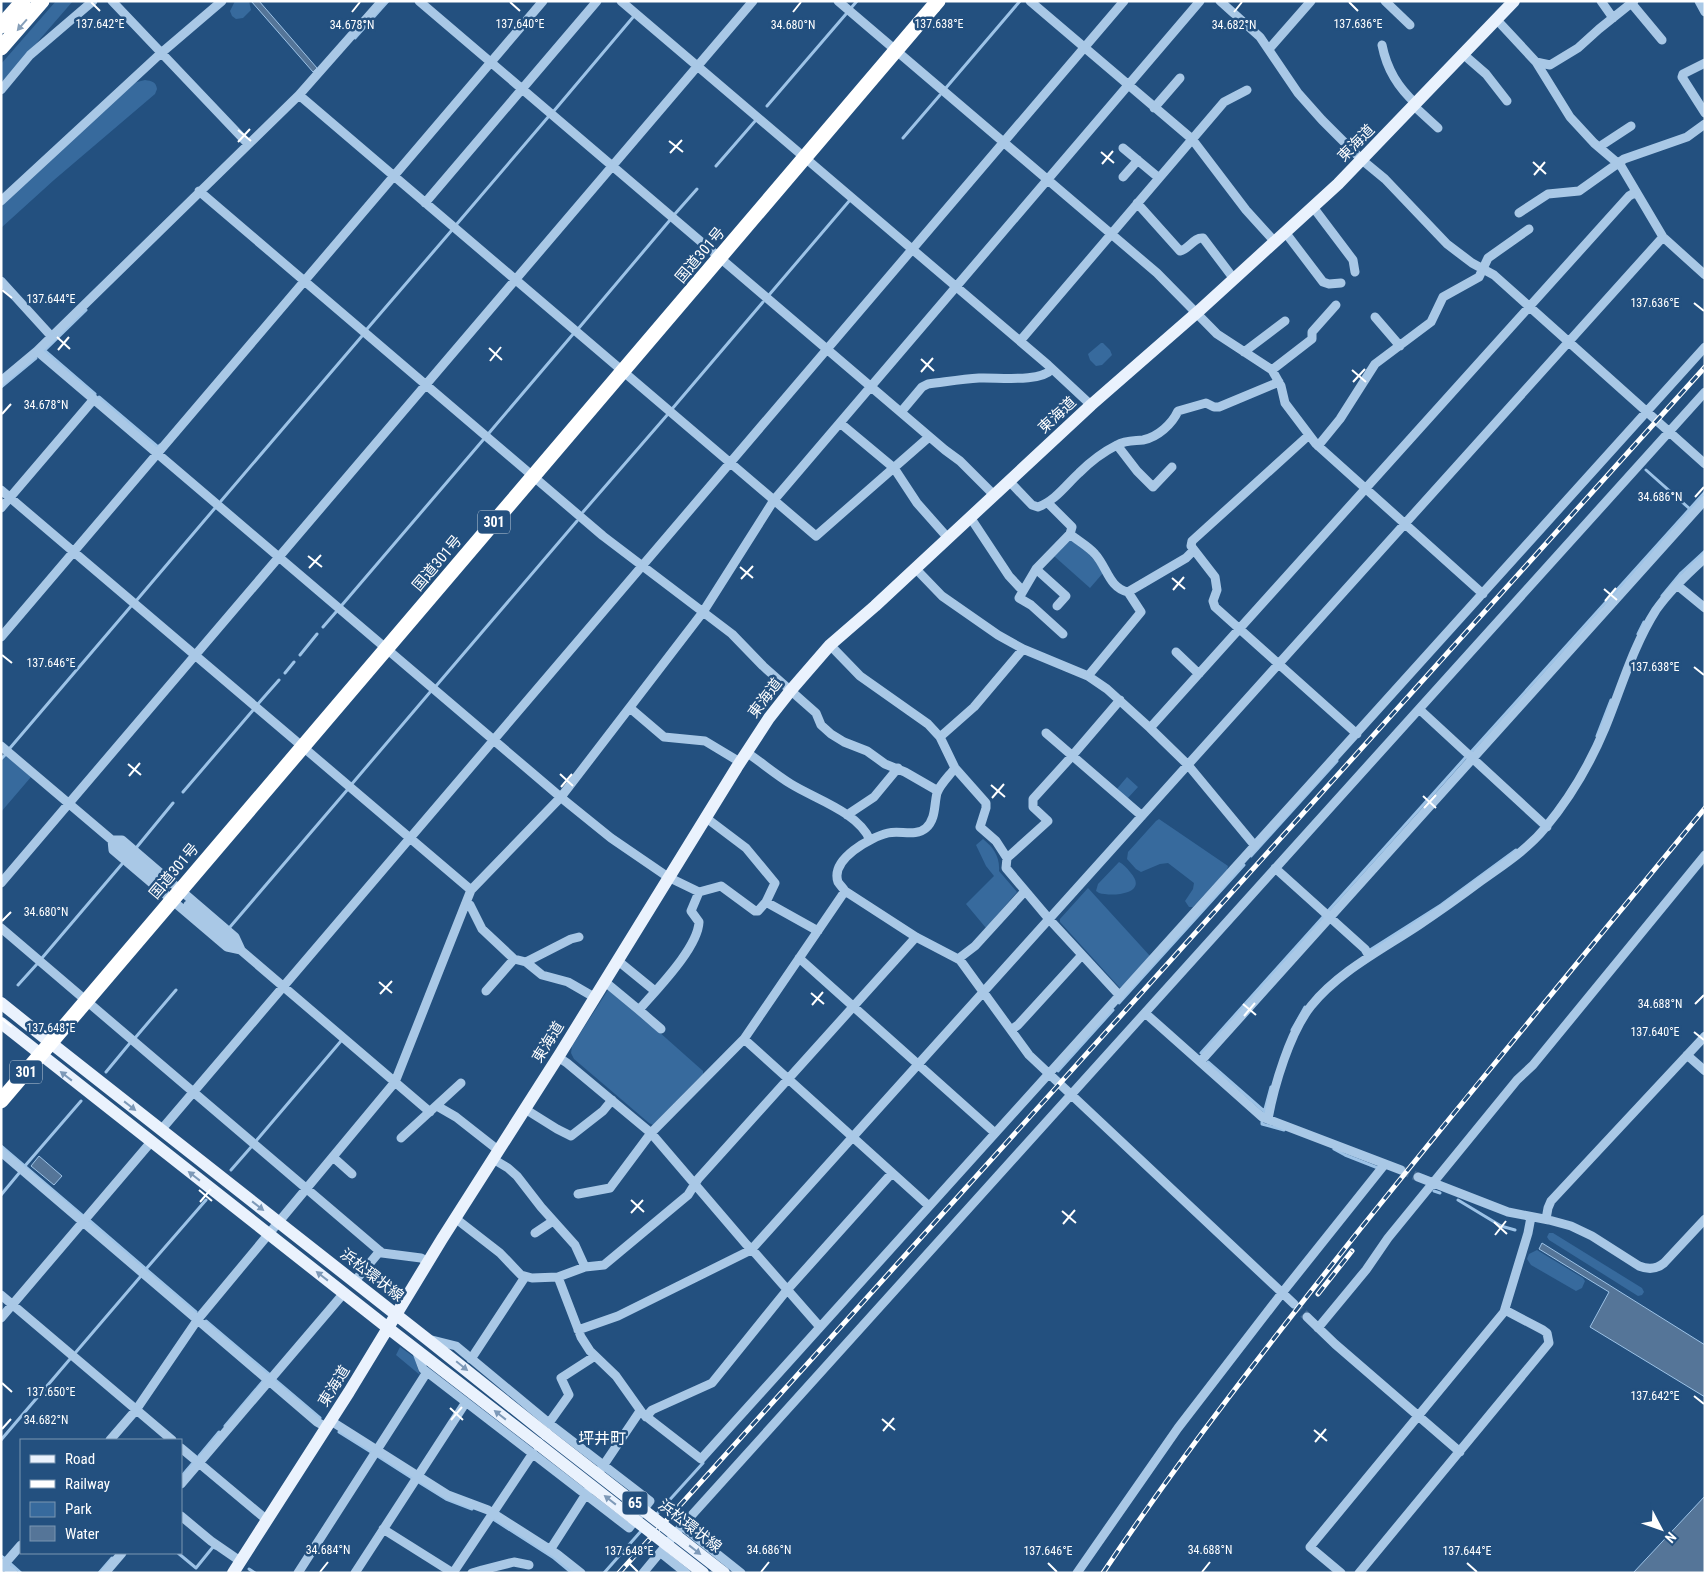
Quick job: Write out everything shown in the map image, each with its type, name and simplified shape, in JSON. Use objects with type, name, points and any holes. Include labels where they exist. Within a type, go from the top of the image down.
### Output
[{"type":"highway","points":[[1,26],[22,1]]},
{"type":"highway","points":[[1,48],[42,1]]},
{"type":"highway","name":"国道301号","points":[[1,1101],[938,1]]},
{"type":"main road","name":"東海道","points":[[238,1568],[455,1218],[558,1057],[743,757],[791,690],[830,645],[1091,405],[1313,207],[1362,160],[1514,1]]},
{"type":"main road","name":"浜松環状線","points":[[1,1003],[427,1339],[542,1439],[703,1573]]},
{"type":"main road","name":"浜松環状線","points":[[1,1023],[40,1056],[416,1350],[542,1439],[724,1573]]},
{"type":"street","points":[[1,90],[30,55],[93,1]]},
{"type":"street","points":[[112,1],[160,54],[248,144]]},
{"type":"street","points":[[1,201],[160,54],[222,1]]},
{"type":"street","points":[[1,381],[52,337],[299,95],[382,1]]},
{"type":"street","points":[[419,1],[929,437],[960,461],[994,495]]},
{"type":"street","points":[[1,637],[543,1]]},
{"type":"street","points":[[425,203],[597,1]]},
{"type":"street","points":[[621,1],[1020,341],[1091,405]]},
{"type":"street","points":[[1,882],[753,1]]},
{"type":"street","points":[[838,1],[1164,280],[1195,314],[1217,334],[1272,370],[1279,382],[1285,403],[1318,446],[1483,594]]},
{"type":"street","points":[[1030,1],[1192,139],[1246,210],[1275,242]]},
{"type":"street","points":[[161,1130],[1124,1]]},
{"type":"street","points":[[111,1439],[136,1410],[198,1320],[395,1082],[471,890],[561,797],[703,612],[774,500],[1200,1]]},
{"type":"street","points":[[1220,1],[1252,29],[1269,49],[1288,80],[1304,100],[1362,160],[1385,179],[1441,238],[1472,263],[1494,275],[1705,464]]},
{"type":"street","points":[[1269,49],[1311,1]]},
{"type":"street","points":[[1385,1],[1410,25]]},
{"type":"street","points":[[1601,1],[1613,18]]},
{"type":"street","points":[[1699,1],[1705,12]]},
{"type":"street","points":[[1536,62],[1550,65],[1578,48],[1633,2],[1662,40]]},
{"type":"street","points":[[1497,20],[1536,62],[1566,112],[1599,147],[1621,166],[1663,237],[1705,275]]},
{"type":"street","points":[[1382,45],[1387,64],[1396,81],[1415,105],[1438,128]]},
{"type":"street","points":[[1464,54],[1486,74],[1507,101]]},
{"type":"street","points":[[1705,63],[1683,74],[1682,77],[1705,113]]},
{"type":"street","points":[[1154,108],[1180,78]]},
{"type":"street","points":[[1020,341],[1224,102],[1247,90]]},
{"type":"street","points":[[299,95],[816,536],[929,437]]},
{"type":"street","points":[[1519,213],[1542,196],[1579,191],[1624,159],[1687,136],[1705,124]]},
{"type":"street","points":[[1599,147],[1631,126]]},
{"type":"street","points":[[1123,148],[1159,178]]},
{"type":"street","points":[[1123,177],[1138,160]]},
{"type":"street","points":[[199,191],[533,477],[642,566],[732,634],[763,666],[816,712],[820,724],[831,734],[844,742],[868,752],[884,764],[898,768],[938,791]]},
{"type":"street","points":[[1150,728],[1629,196],[1636,192]]},
{"type":"street","points":[[1137,203],[1180,251],[1185,250],[1198,238],[1203,238],[1234,279]]},
{"type":"street","points":[[1313,207],[1350,255],[1355,266],[1355,272]]},
{"type":"street","points":[[1318,446],[1340,419],[1375,364],[1431,322],[1443,297],[1479,277],[1488,258],[1529,229]]},
{"type":"street","points":[[1286,232],[1323,282],[1329,284],[1342,283]]},
{"type":"street","points":[[578,1330],[618,1316],[751,1250],[1663,237]]},
{"type":"street","points":[[1,280],[52,337]]},
{"type":"street","points":[[1272,370],[1312,339],[1312,332],[1336,304]]},
{"type":"street","points":[[1374,317],[1400,346]]},
{"type":"street","points":[[1244,352],[1284,321]]},
{"type":"street","points":[[558,1277],[585,1344],[616,1376],[643,1414],[701,1459],[1705,347]]},
{"type":"street","points":[[37,351],[611,838],[668,877],[699,892],[721,886],[758,911],[766,902],[775,883],[746,848],[705,818]]},
{"type":"street","points":[[901,412],[922,387],[928,384],[979,378],[1031,377],[1044,374],[1052,369]]},
{"type":"street","points":[[1009,481],[1034,507],[1038,507],[1048,503],[1080,472],[1117,445],[1123,442],[1144,440],[1155,435],[1172,422],[1178,411],[1206,403],[1219,407],[1279,382]]},
{"type":"street","points":[[643,1573],[682,1526],[1705,392]]},
{"type":"street","points":[[1,508],[94,400]]},
{"type":"street","points":[[840,423],[894,468],[917,503],[948,538]]},
{"type":"street","points":[[1309,435],[1192,541],[1191,546],[1215,578],[1217,590],[1213,601],[1215,607],[1357,734]]},
{"type":"street","points":[[1117,445],[1137,471],[1154,487],[1172,467]]},
{"type":"street","points":[[1,490],[471,890]]},
{"type":"street","points":[[1200,1062],[1705,500]]},
{"type":"street","points":[[1048,503],[1072,527],[1070,534],[1036,569],[1019,598],[1063,634]]},
{"type":"street","points":[[970,517],[1008,576],[1023,591]]},
{"type":"street","points":[[1070,534],[1095,553],[1109,579],[1123,591],[1128,592],[1141,612],[1088,676]]},
{"type":"street","points":[[1128,592],[1186,558],[1194,550]]},
{"type":"street","points":[[1268,1119],[1272,1100],[1292,1041],[1303,1017],[1319,997],[1369,956],[1437,912],[1521,852],[1547,827],[1568,798],[1588,765],[1645,629],[1656,610],[1677,585],[1705,558]]},
{"type":"street","points":[[915,568],[936,591],[998,635],[1023,649],[1098,682],[1120,700],[1188,765],[1255,846]]},
{"type":"street","points":[[1036,569],[1066,596],[1058,606]]},
{"type":"street","points":[[1677,585],[1705,608]]},
{"type":"street","points":[[830,645],[860,676],[928,724],[940,737],[955,768],[986,803],[980,827],[996,842],[1007,858],[1006,868],[1049,919],[1120,996]]},
{"type":"street","points":[[940,737],[974,707],[1023,649]]},
{"type":"street","points":[[1176,652],[1199,674]]},
{"type":"street","points":[[1007,858],[1048,821],[1033,807],[1033,799],[1120,700]]},
{"type":"street","points":[[630,708],[664,737],[705,741],[743,757],[847,815],[868,835],[870,840]]},
{"type":"street","points":[[1418,709],[1547,827]]},
{"type":"street","points":[[1046,733],[1142,816]]},
{"type":"street","points":[[1,746],[166,886]]},
{"type":"street","points":[[847,815],[874,797],[898,768]]},
{"type":"street","points":[[955,768],[938,791],[933,818],[923,830],[919,832],[898,831],[887,833],[870,840],[847,857],[838,870],[838,882],[845,891],[916,937],[958,959],[1029,1054],[1294,1304]]},
{"type":"street","points":[[112,840],[113,850],[235,936],[240,950]]},
{"type":"street","points":[[112,840],[122,840],[227,947],[240,950]]},
{"type":"street","points":[[1318,1328],[1366,1270],[1388,1238],[1517,1080],[1533,1065],[1705,855]]},
{"type":"street","points":[[1276,868],[1365,950],[1369,956]]},
{"type":"street","points":[[578,1194],[610,1188],[651,1133],[744,1039],[845,891]]},
{"type":"street","points":[[958,959],[975,946],[1025,891]]},
{"type":"street","points":[[639,1010],[684,956],[697,932],[699,922],[691,911],[699,892]]},
{"type":"street","points":[[766,902],[804,925],[818,931]]},
{"type":"street","points":[[466,903],[470,905],[482,929],[514,958],[526,962],[542,976],[568,982],[594,997]]},
{"type":"street","points":[[188,905],[395,1082],[434,1109],[458,1119],[514,1173],[574,1245],[585,1267]]},
{"type":"street","points":[[1,928],[382,1253],[421,1258],[428,1262]]},
{"type":"street","points":[[526,962],[571,939],[579,937]]},
{"type":"street","points":[[455,1218],[500,1253],[516,1271],[525,1277],[558,1277],[585,1267],[604,1265],[688,1195],[695,1184],[916,937]]},
{"type":"street","points":[[1011,1030],[1018,1025],[1082,955]]},
{"type":"street","points":[[486,991],[514,958]]},
{"type":"street","points":[[799,958],[995,1133]]},
{"type":"street","points":[[617,960],[655,991]]},
{"type":"street","points":[[604,981],[661,1029]]},
{"type":"street","points":[[1145,1013],[1262,1117],[1401,1170]]},
{"type":"street","points":[[1546,1219],[1551,1201],[1705,1036]]},
{"type":"street","points":[[744,1039],[929,1206]]},
{"type":"street","points":[[1687,1055],[1705,1071]]},
{"type":"street","points":[[558,1057],[651,1133],[820,1327]]},
{"type":"street","points":[[401,1138],[461,1083]]},
{"type":"street","points":[[524,1109],[571,1136],[603,1110],[612,1100]]},
{"type":"street","points":[[1,1318],[151,1142]]},
{"type":"street","points":[[1,1152],[269,1381],[329,1424],[377,1450],[448,1495],[493,1512],[581,1573]]},
{"type":"street","points":[[333,1157],[352,1174]]},
{"type":"street","points":[[1077,1573],[1178,1428],[1282,1292],[1385,1164]]},
{"type":"street","points":[[550,1550],[604,1466],[643,1414],[712,1384],[787,1290],[892,1172]]},
{"type":"street","points":[[1418,1177],[1508,1212],[1560,1222],[1581,1231],[1639,1266],[1648,1269],[1657,1268],[1664,1262],[1705,1219]]},
{"type":"street","points":[[1341,1573],[1310,1547],[1505,1310],[1528,1233],[1530,1217]]},
{"type":"street","points":[[535,1233],[553,1221]]},
{"type":"street","points":[[354,1282],[380,1251]]},
{"type":"street","points":[[472,1359],[525,1277]]},
{"type":"street","points":[[182,1483],[344,1293]]},
{"type":"street","points":[[1,1295],[171,1439]]},
{"type":"street","points":[[1360,1573],[1549,1343],[1547,1334],[1543,1330],[1505,1310]]},
{"type":"street","points":[[1307,1317],[1418,1417],[1460,1452]]},
{"type":"street","points":[[416,1350],[423,1368],[466,1402],[542,1439],[604,1466],[650,1501],[629,1528],[586,1494],[542,1439],[472,1359],[456,1346],[427,1339]]},
{"type":"street","points":[[383,1529],[453,1573],[569,1395],[561,1378],[595,1356]]},
{"type":"street","points":[[298,1573],[427,1372]]},
{"type":"street","points":[[356,1573],[466,1402]]},
{"type":"street","points":[[182,1449],[267,1520]]},
{"type":"street","points":[[182,1517],[212,1541],[238,1568]]},
{"type":"street","points":[[682,1526],[741,1573]]},
{"type":"street","points":[[13,1573],[2,1565],[20,1546]]},
{"type":"street","points":[[661,1553],[686,1573]]},
{"type":"street","points":[[105,1573],[121,1554]]},
{"type":"street","points":[[472,1573],[482,1572],[514,1562],[528,1565]]},
{"type":"green space","points":[[56,1],[73,1],[1,84],[1,64]]},
{"type":"green space","points":[[235,1],[249,1],[251,10],[243,18],[236,19],[232,16],[230,11]]},
{"type":"green space","points":[[145,80],[155,83],[157,89],[155,94],[1,228],[1,205],[130,86]]},
{"type":"green space","points":[[1101,343],[1110,350],[1112,355],[1102,365],[1096,366],[1090,360],[1088,354]]},
{"type":"green space","points":[[1070,540],[1089,554],[1103,573],[1090,588],[1054,556]]},
{"type":"green space","points":[[5,755],[31,777],[1,812],[1,760]]},
{"type":"green space","points":[[1127,777],[1138,787],[1127,799],[1116,790]]},
{"type":"green space","points":[[1159,819],[1228,866],[1227,870],[1193,907],[1189,907],[1185,901],[1193,889],[1194,883],[1168,863],[1160,864],[1141,872],[1127,859],[1128,852]]},
{"type":"green space","points":[[983,839],[996,853],[999,871],[1017,892],[986,928],[966,904],[994,876],[986,866],[976,845]]},
{"type":"green space","points":[[1119,862],[1128,869],[1135,879],[1136,885],[1133,889],[1120,894],[1105,894],[1096,891],[1098,884]]},
{"type":"green space","points":[[1088,888],[1150,956],[1120,988],[1060,922],[1060,919]]},
{"type":"green space","points":[[608,990],[613,991],[703,1071],[703,1074],[653,1125],[574,1059],[571,1053],[572,1046]]},
{"type":"green space","points":[[1549,1233],[1553,1233],[1642,1288],[1644,1292],[1638,1296],[1549,1240],[1547,1237]]},
{"type":"green space","points":[[1537,1250],[1583,1278],[1585,1281],[1582,1288],[1576,1291],[1531,1265],[1527,1259],[1529,1254]]},
{"type":"green space","points":[[400,1347],[414,1357],[420,1375],[396,1355]]},
{"type":"water","points":[[251,1],[259,1],[317,68],[313,72]]},
{"type":"water","points":[[39,1156],[62,1176],[54,1185],[31,1166]]},
{"type":"water","points":[[1542,1243],[1705,1345],[1705,1397],[1590,1327],[1609,1292],[1539,1249]]},
{"type":"water","points":[[1705,1496],[1705,1573],[1633,1573]]},
{"type":"waterway","points":[[355,38],[388,1]]},
{"type":"waterway","points":[[851,8],[857,1]]},
{"type":"waterway","points":[[945,89],[1020,1]]},
{"type":"waterway","points":[[767,106],[846,14]]},
{"type":"waterway","points":[[553,112],[634,16]]},
{"type":"waterway","points":[[903,138],[940,95]]},
{"type":"waterway","points":[[456,225],[549,116]]},
{"type":"waterway","points":[[716,166],[756,120]]},
{"type":"waterway","points":[[674,215],[697,189]]},
{"type":"waterway","points":[[769,295],[850,200]]},
{"type":"waterway","points":[[578,329],[670,220]]},
{"type":"waterway","points":[[367,329],[452,230]]},
{"type":"waterway","points":[[672,409],[763,302]]},
{"type":"waterway","points":[[45,350],[86,310]]},
{"type":"waterway","points":[[489,433],[574,333]]},
{"type":"waterway","points":[[221,501],[362,336]]},
{"type":"waterway","points":[[44,350],[95,394]]},
{"type":"waterway","points":[[1,387],[36,358]]},
{"type":"waterway","points":[[99,397],[158,447],[160,445]]},
{"type":"waterway","points":[[583,512],[668,414]]},
{"type":"waterway","points":[[342,605],[483,440]]},
{"type":"waterway","points":[[1646,470],[1690,509]]},
{"type":"waterway","points":[[1471,752],[1705,492]]},
{"type":"waterway","points":[[136,601],[215,508]]},
{"type":"waterway","points":[[436,686],[577,521]]},
{"type":"waterway","points":[[1662,596],[1681,573],[1705,551]]},
{"type":"waterway","points":[[10,748],[132,605]]},
{"type":"waterway","points":[[323,627],[336,612]]},
{"type":"waterway","points":[[1638,634],[1644,622]]},
{"type":"waterway","points":[[300,655],[317,634]]},
{"type":"waterway","points":[[285,673],[294,662]]},
{"type":"waterway","points":[[257,705],[279,680]]},
{"type":"waterway","points":[[351,785],[431,691]]},
{"type":"waterway","points":[[1597,736],[1611,700]]},
{"type":"waterway","points":[[183,792],[254,709]]},
{"type":"waterway","points":[[1,759],[6,754]]},
{"type":"waterway","points":[[1328,911],[1465,758]]},
{"type":"waterway","points":[[1251,856],[1337,761]]},
{"type":"waterway","points":[[230,927],[348,789]]},
{"type":"waterway","points":[[136,848],[173,803]]},
{"type":"waterway","points":[[1370,950],[1441,905],[1516,850]]},
{"type":"waterway","points":[[42,958],[122,864]]},
{"type":"waterway","points":[[1119,1003],[1244,865]]},
{"type":"waterway","points":[[1201,1053],[1323,917]]},
{"type":"waterway","points":[[18,985],[37,964]]},
{"type":"waterway","points":[[135,1038],[176,990]]},
{"type":"waterway","points":[[1292,1030],[1305,1007]]},
{"type":"waterway","points":[[1058,1071],[1113,1010]]},
{"type":"waterway","points":[[256,1141],[341,1041]]},
{"type":"waterway","points":[[106,1072],[130,1043]]},
{"type":"waterway","points":[[1208,1062],[1264,1111]]},
{"type":"waterway","points":[[1264,1113],[1271,1087]]},
{"type":"waterway","points":[[24,1167],[81,1101]]},
{"type":"waterway","points":[[1262,1122],[1262,1124],[1284,1130]]},
{"type":"waterway","points":[[1,1146],[83,1216]]},
{"type":"waterway","points":[[231,1170],[252,1146]]},
{"type":"waterway","points":[[1334,1149],[1378,1168]]},
{"type":"waterway","points":[[1,1195],[20,1172]]},
{"type":"waterway","points":[[1434,1191],[1440,1193]]},
{"type":"waterway","points":[[146,1269],[206,1200]]},
{"type":"waterway","points":[[1458,1200],[1501,1226],[1515,1230]]},
{"type":"waterway","points":[[90,1221],[196,1312]]},
{"type":"waterway","points":[[76,1352],[141,1276]]},
{"type":"waterway","points":[[206,1321],[270,1375]]},
{"type":"waterway","points":[[1,1440],[70,1359]]},
{"type":"waterway","points":[[274,1379],[320,1418]]},
{"type":"waterway","points":[[225,1426],[264,1380]]},
{"type":"waterway","points":[[199,1456],[219,1432]]},
{"type":"waterway","points":[[339,1432],[371,1452]]},
{"type":"waterway","points":[[376,1455],[412,1478]]},
{"type":"waterway","points":[[655,1516],[703,1463]]},
{"type":"waterway","points":[[182,1476],[192,1464]]},
{"type":"waterway","points":[[417,1481],[446,1499],[472,1509]]},
{"type":"waterway","points":[[493,1519],[554,1558],[572,1573]]},
{"type":"waterway","points":[[604,1573],[642,1530]]},
{"type":"waterway","points":[[179,1554],[196,1568],[213,1547],[215,1548]]},
{"type":"waterway","points":[[99,1573],[112,1558]]},
{"type":"waterway","points":[[11,1564],[21,1573]]},
{"type":"waterway","points":[[249,1569],[255,1573]]},
{"type":"tunnel","points":[[1401,1170],[1418,1177]]},
{"type":"tunnel","points":[[1294,1304],[1307,1317]]},
{"type":"railway","points":[[619,1573],[1705,367]]},
{"type":"railway","points":[[1103,1573],[1196,1441],[1294,1312],[1446,1123],[1705,808]]},
{"type":"railway","points":[[1318,1294],[1352,1251]]},
{"type":"district","name":"坪井町","points":[[602,1438]]}]
